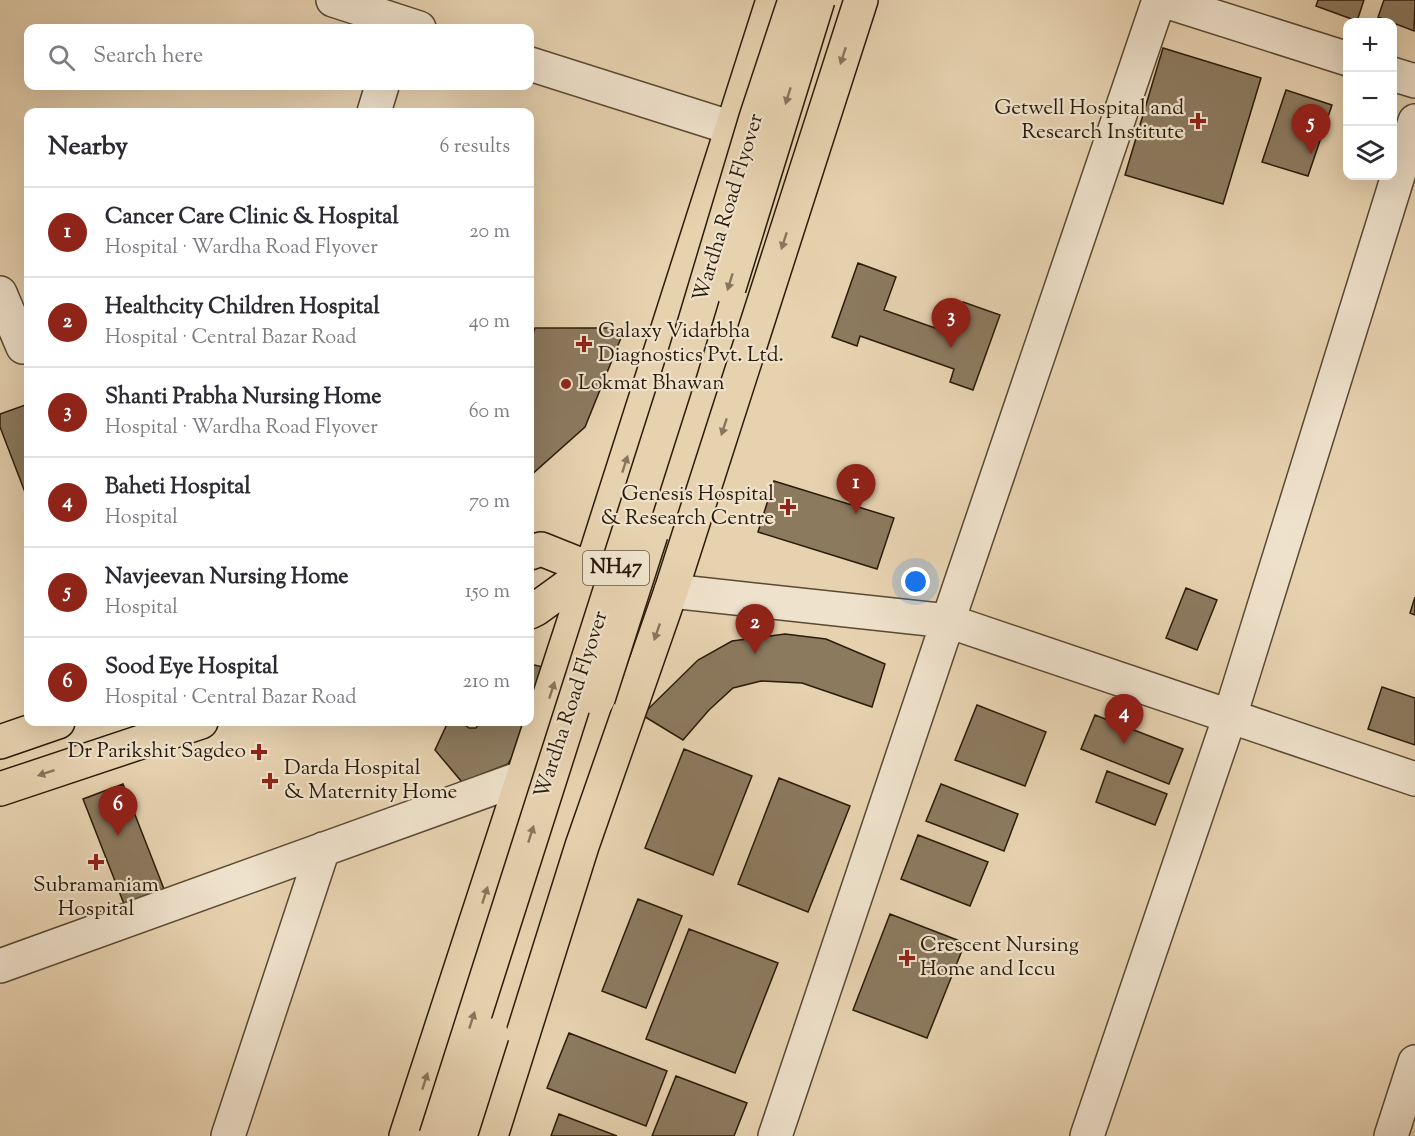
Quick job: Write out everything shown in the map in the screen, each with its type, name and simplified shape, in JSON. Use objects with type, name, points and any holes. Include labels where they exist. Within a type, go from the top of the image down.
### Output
[{"type":"main road","points":[[406,1136],[524,777],[773,0]]},
{"type":"main road","name":"Wardha Road Flyover","points":[[436,1136],[681,368],[756,118],[795,0]]},
{"type":"main road","name":"Wardha Road Flyover","points":[[460,1136],[818,0]]},
{"type":"main road","points":[[491,1136],[582,846],[672,591],[861,0]]},
{"type":"main road","points":[[534,552],[541,549],[591,569],[672,591]]},
{"type":"main road","points":[[534,610],[591,569]]},
{"type":"main road","points":[[0,742],[46,726]]},
{"type":"main road","points":[[0,789],[189,726]]},
{"type":"street","points":[[333,0],[407,20]]},
{"type":"street","points":[[775,1136],[948,621],[1161,0],[1343,58]]},
{"type":"street","points":[[534,65],[732,129]]},
{"type":"street","points":[[1397,76],[1415,81]]},
{"type":"street","points":[[375,108],[381,90]]},
{"type":"street","points":[[1087,1136],[1230,716],[1415,121]]},
{"type":"street","points":[[0,293],[17,349]]},
{"type":"street","points":[[672,591],[948,621],[1415,779]]},
{"type":"street","points":[[0,966],[524,777]]},
{"type":"street","points":[[228,1136],[323,849]]},
{"type":"street","points":[[1391,1136],[1415,1062]]},
{"type":"building","points":[[1318,0],[1364,0],[1358,18],[1349,18],[1316,6]]},
{"type":"building","points":[[1384,0],[1415,0],[1414,31],[1397,24],[1397,18],[1378,17]]},
{"type":"building","points":[[1163,48],[1261,78],[1223,204],[1125,175]]},
{"type":"building","points":[[1286,90],[1332,105],[1308,176],[1262,162]]},
{"type":"building","points":[[858,263],[896,277],[884,310],[952,334],[963,302],[1000,315],[973,390],[950,382],[954,369],[860,336],[857,346],[832,337]]},
{"type":"building","name":"Lokmat Bhawan","points":[[535,328],[625,328],[585,427],[534,472]]},
{"type":"building","points":[[24,405],[24,490],[0,427],[0,414]]},
{"type":"building","points":[[774,481],[894,518],[877,569],[758,532]]},
{"type":"building","points":[[1186,588],[1217,600],[1197,650],[1166,638]]},
{"type":"building","points":[[1415,597],[1415,615],[1410,613]]},
{"type":"building","points":[[785,634],[826,639],[885,664],[872,707],[802,683],[761,681],[733,688],[709,710],[683,740],[642,715],[698,660],[732,641]]},
{"type":"building","points":[[534,665],[543,667],[534,721]]},
{"type":"building","points":[[1382,687],[1415,698],[1415,745],[1368,729]]},
{"type":"building","points":[[977,705],[1046,732],[1025,786],[955,760]]},
{"type":"building","points":[[1095,715],[1183,749],[1169,784],[1081,749]]},
{"type":"building","points":[[446,726],[476,728],[477,726],[531,726],[508,764],[462,782],[435,750]]},
{"type":"building","points":[[684,749],[752,776],[713,875],[645,848]]},
{"type":"building","points":[[1107,771],[1167,794],[1155,825],[1096,802]]},
{"type":"building","points":[[779,778],[850,806],[808,912],[738,884]]},
{"type":"building","points":[[123,784],[164,889],[124,904],[83,799]]},
{"type":"building","points":[[941,784],[1018,814],[1004,851],[926,821]]},
{"type":"building","points":[[918,835],[988,862],[970,906],[901,879]]},
{"type":"building","points":[[638,899],[682,916],[646,1008],[602,991]]},
{"type":"building","points":[[890,914],[965,943],[927,1038],[853,1010]]},
{"type":"building","points":[[689,929],[778,963],[735,1073],[646,1039]]},
{"type":"building","points":[[569,1033],[667,1071],[646,1126],[547,1088]]},
{"type":"building","points":[[676,1076],[747,1103],[734,1136],[652,1136]]},
{"type":"building","points":[[559,1114],[617,1136],[551,1136]]},
{"type":"place","name":"Getwell Hospital and Research Institute","points":[[1198,121]]},
{"type":"place","name":"Navjeevan Nursing Home","points":[[1311,154]]},
{"type":"place","name":"Galaxy Vidarbha Diagnostics Pvt. Ltd.","points":[[584,344]]},
{"type":"place","name":"Shanti Prabha Nursing Home","points":[[951,348]]},
{"type":"place","name":"Lokmat Bhawan","points":[[566,384]]},
{"type":"place","name":"Genesis Hospital & Research Centre","points":[[788,507]]},
{"type":"place","name":"Cancer Care Clinic & Hospital","points":[[856,514]]},
{"type":"place","name":"Healthcity Children Hospital","points":[[755,654]]},
{"type":"place","name":"Baheti Hospital","points":[[1124,744]]},
{"type":"place","name":"Dr Parikshit Sagdeo","points":[[259,752]]},
{"type":"place","name":"Darda Hospital & Maternity Home","points":[[270,781]]},
{"type":"place","name":"Sood Eye Hospital","points":[[118,836]]},
{"type":"place","name":"Subramaniam Hospital","points":[[96,862]]},
{"type":"place","name":"Crescent Nursing Home and Iccu","points":[[907,958]]}]
